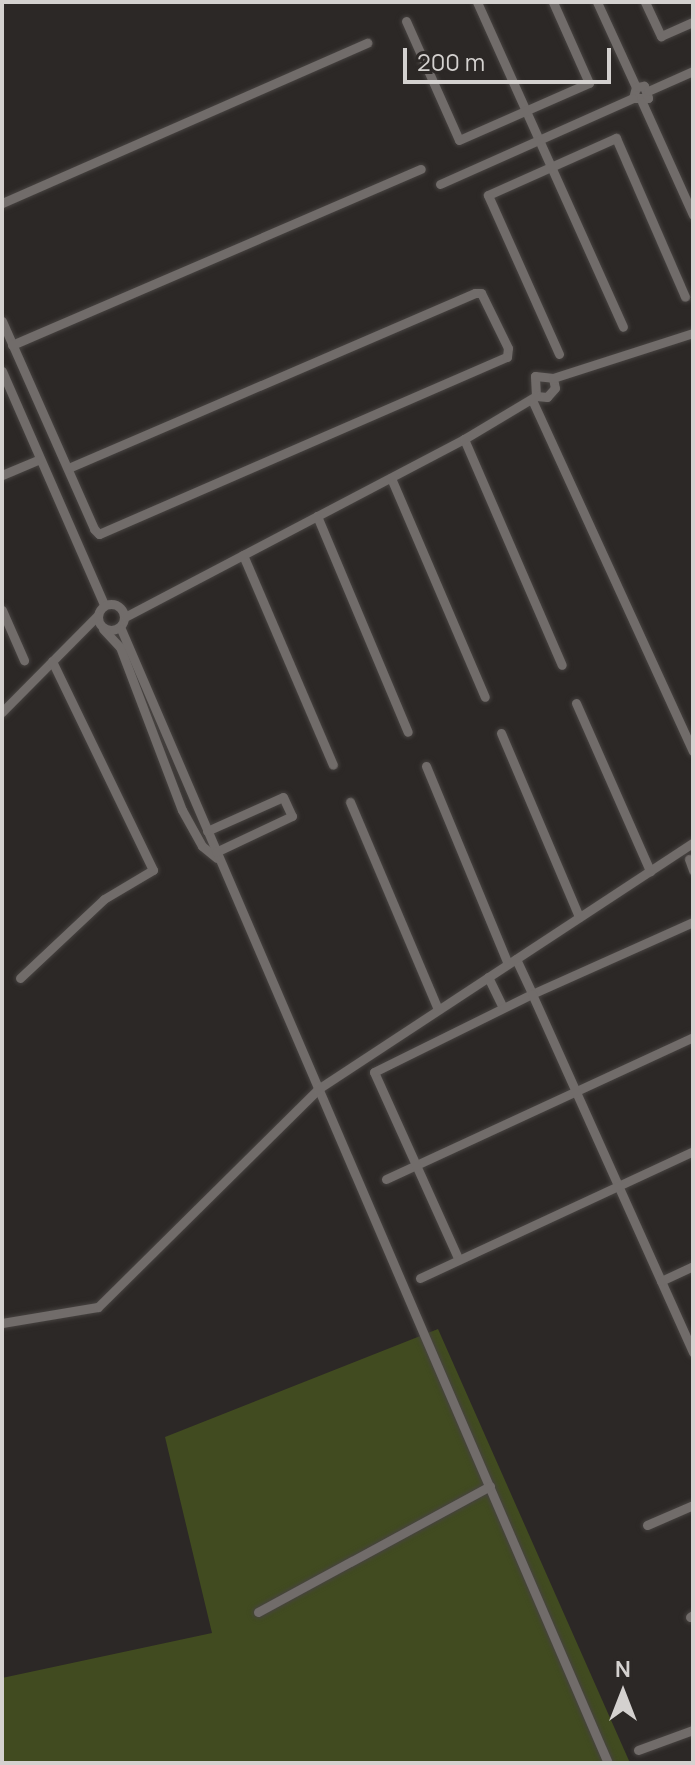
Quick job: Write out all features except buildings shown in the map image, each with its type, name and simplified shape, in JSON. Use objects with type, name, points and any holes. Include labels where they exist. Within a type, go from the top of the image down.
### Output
[{"type":"street","points":[[477,2],[623,327]]},
{"type":"street","points":[[406,21],[459,140],[589,83],[553,2]]},
{"type":"street","points":[[597,2],[636,87],[637,100],[693,215]]},
{"type":"street","points":[[645,2],[661,36],[693,22]]},
{"type":"street","points":[[2,203],[367,43]]},
{"type":"street","points":[[440,184],[637,100],[648,91],[693,71]]},
{"type":"street","points":[[636,87],[648,91]]},
{"type":"street","points":[[559,354],[488,195],[616,138],[685,297]]},
{"type":"street","points":[[12,345],[421,169]]},
{"type":"street","points":[[2,321],[68,468],[99,534],[507,357],[508,348],[481,293],[475,293],[68,468]]},
{"type":"street","points":[[693,333],[553,378],[535,376],[534,399],[693,751]]},
{"type":"street","points":[[2,371],[104,605]]},
{"type":"street","points":[[553,378],[555,388],[547,397],[534,399],[391,478],[125,617],[121,629],[608,1763]]},
{"type":"street","points":[[464,439],[562,665]]},
{"type":"street","points":[[2,475],[40,459]]},
{"type":"street","points":[[391,478],[485,697]]},
{"type":"street","points":[[317,516],[408,732]]},
{"type":"street","points":[[243,555],[333,765]]},
{"type":"street","points":[[2,712],[97,616],[104,605]]},
{"type":"street","points":[[104,605],[115,605],[125,617]]},
{"type":"street","points":[[2,610],[24,660]]},
{"type":"street","points":[[97,616],[103,629],[120,647],[182,810],[202,846],[218,856]]},
{"type":"street","points":[[103,629],[121,629]]},
{"type":"street","points":[[20,978],[104,899],[153,870],[52,661]]},
{"type":"street","points":[[576,703],[650,871]]},
{"type":"street","points":[[501,733],[579,917]]},
{"type":"street","points":[[426,766],[512,961],[532,994],[693,1352]]},
{"type":"street","points":[[207,831],[283,797],[292,816],[241,840],[218,856]]},
{"type":"street","points":[[350,802],[438,1009]]},
{"type":"street","points":[[232,820],[241,840]]},
{"type":"street","points":[[2,1323],[98,1307],[318,1089],[693,843]]},
{"type":"street","points":[[689,859],[693,870]]},
{"type":"street","points":[[458,1258],[374,1072],[532,994],[693,922]]},
{"type":"street","points":[[488,977],[503,1008]]},
{"type":"street","points":[[386,1179],[693,1037]]},
{"type":"street","points":[[420,1278],[693,1151]]},
{"type":"street","points":[[661,1281],[693,1266]]},
{"type":"street","points":[[258,1612],[490,1486]]},
{"type":"street","points":[[647,1525],[693,1505]]},
{"type":"street","points":[[638,1750],[693,1730]]},
{"type":"green space","points":[[438,1329],[630,1763],[2,1763],[2,1678],[212,1633],[165,1437]]}]
